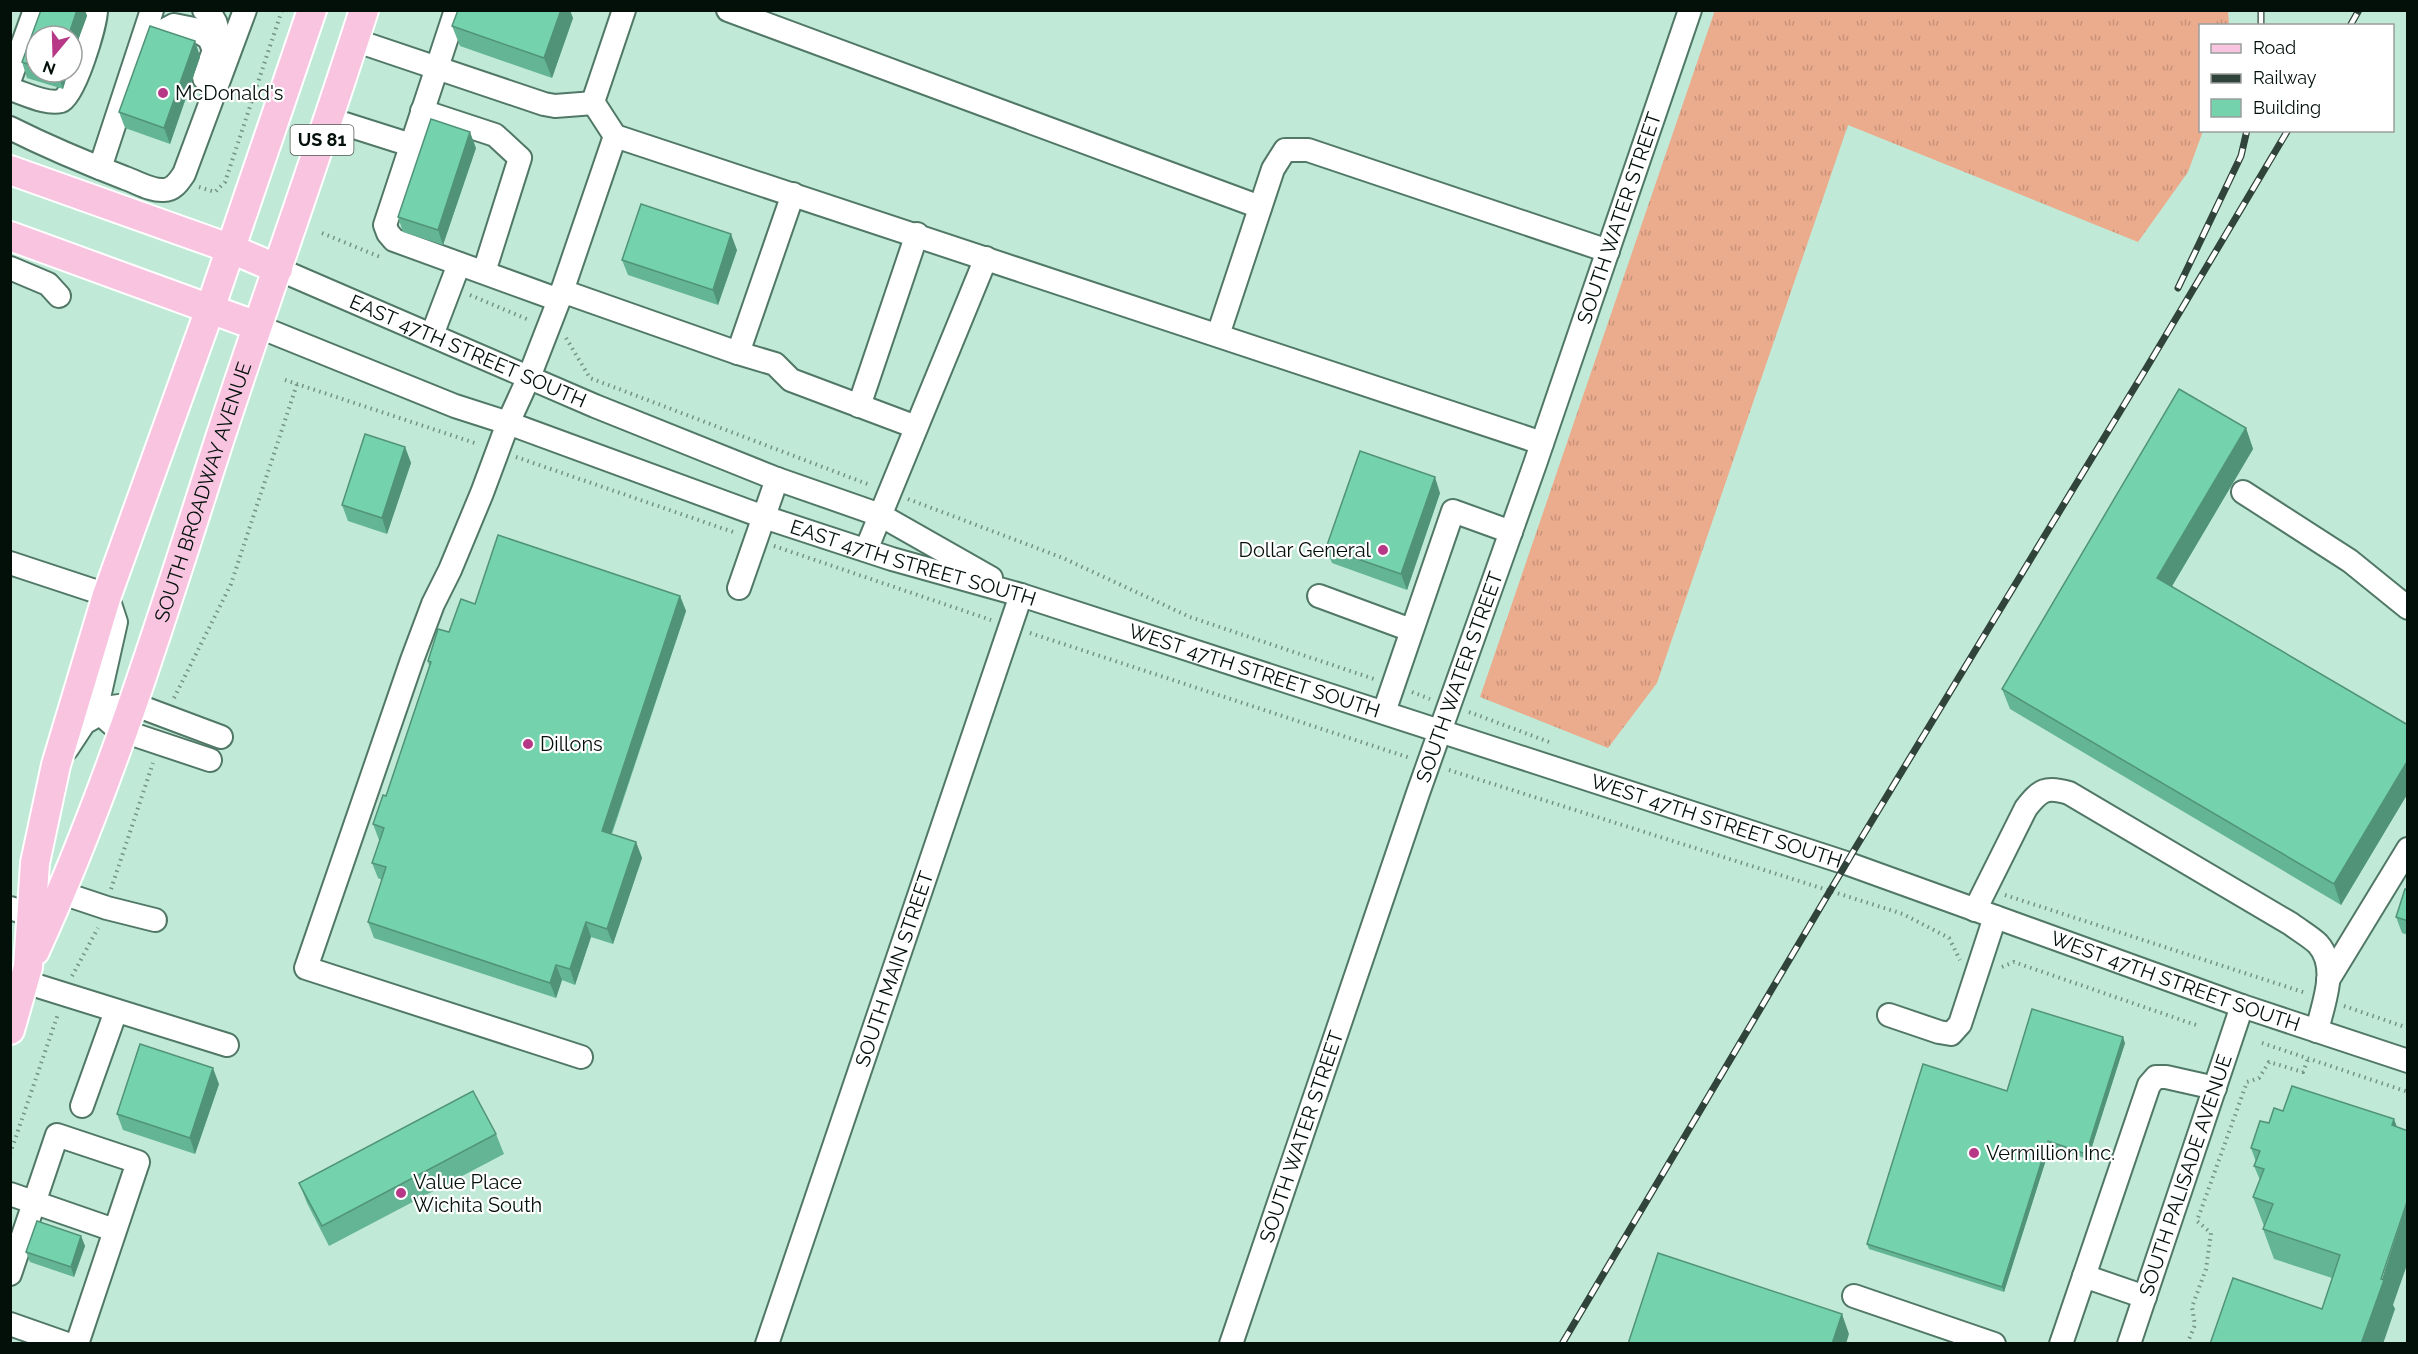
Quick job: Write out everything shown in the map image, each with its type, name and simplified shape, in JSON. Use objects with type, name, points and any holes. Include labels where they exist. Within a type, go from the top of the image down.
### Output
[{"type":"main road","name":"SOUTH BROADWAY AVENUE","points":[[21,985],[21,912],[35,863],[56,765],[107,595],[210,309],[312,10]]},
{"type":"main road","name":"SOUTH BROADWAY AVENUE","points":[[10,1030],[21,985],[62,893],[113,722],[133,704],[256,326],[278,269],[364,10]]},
{"type":"main road","name":"EAST 47TH STREET SOUTH","points":[[10,170],[229,248],[278,269]]},
{"type":"main road","name":"EAST 47TH STREET SOUTH","points":[[10,236],[256,326]]},
{"type":"street","points":[[10,79],[34,10]]},
{"type":"street","points":[[10,89],[43,99],[59,101],[68,97],[96,10]]},
{"type":"street","points":[[100,168],[152,10]]},
{"type":"street","points":[[117,115],[132,100],[146,56],[159,33],[172,17],[182,10]]},
{"type":"street","points":[[196,142],[189,120],[214,50],[219,28],[214,17],[204,10]]},
{"type":"street","points":[[10,128],[49,148],[156,190],[167,190],[177,184],[184,174],[245,10]]},
{"type":"street","points":[[456,10],[385,225],[394,240],[459,264],[776,364],[791,380],[916,427]]},
{"type":"street","points":[[594,103],[624,10]]},
{"type":"street","points":[[728,10],[1260,207]]},
{"type":"street","name":"SOUTH WATER STREET","points":[[1231,1344],[1690,10]]},
{"type":"street","points":[[159,33],[174,25],[194,29],[209,38],[214,50]]},
{"type":"street","points":[[354,40],[544,104],[555,106],[594,103]]},
{"type":"street","points":[[594,103],[615,136],[917,234],[1542,443]]},
{"type":"street","points":[[422,111],[495,135],[520,158],[484,272]]},
{"type":"street","points":[[329,119],[411,145]]},
{"type":"street","points":[[581,1057],[306,968],[365,790],[412,660],[508,423],[530,377],[615,136]]},
{"type":"street","points":[[1218,335],[1273,169],[1286,150],[1308,150],[1608,251]]},
{"type":"street","points":[[738,353],[793,194]]},
{"type":"street","points":[[860,406],[917,234]]},
{"type":"street","points":[[866,550],[987,258]]},
{"type":"street","points":[[432,335],[459,264]]},
{"type":"street","points":[[10,268],[48,284],[59,296]]},
{"type":"street","name":"EAST 47TH STREET SOUTH","points":[[278,269],[777,479],[880,515],[1021,595]]},
{"type":"street","name":"EAST 47TH STREET SOUTH","points":[[256,326],[455,406],[508,423],[764,517],[866,550],[1021,595]]},
{"type":"street","points":[[739,588],[777,479]]},
{"type":"street","points":[[2243,492],[2350,561],[2408,608]]},
{"type":"street","points":[[1384,712],[1454,511],[1511,532]]},
{"type":"street","points":[[10,563],[107,595],[116,622],[98,702],[113,722]]},
{"type":"street","name":"SOUTH MAIN STREET","points":[[767,1344],[1021,595]]},
{"type":"street","name":"WEST 47TH STREET SOUTH","points":[[1021,595],[1846,863],[2241,1006],[2408,1061]]},
{"type":"street","points":[[1319,596],[1411,630]]},
{"type":"street","points":[[133,704],[221,737]]},
{"type":"street","points":[[56,765],[84,723],[113,722],[159,743],[210,760]]},
{"type":"street","points":[[1889,1015],[1951,1034],[1960,1024],[1980,964],[1985,889],[2026,808],[2037,794],[2053,788],[2069,793],[2291,924],[2318,944],[2329,962],[2326,989],[2316,1031]]},
{"type":"street","points":[[2326,989],[2408,849]]},
{"type":"street","points":[[62,893],[155,920]]},
{"type":"street","points":[[21,985],[65,994],[227,1046]]},
{"type":"street","name":"SOUTH PALISADE AVENUE","points":[[2129,1344],[2241,1006]]},
{"type":"street","points":[[82,1106],[116,1011]]},
{"type":"street","points":[[2061,1344],[2149,1085],[2156,1077],[2166,1077],[2215,1088]]},
{"type":"street","points":[[10,1274],[57,1135],[138,1162],[77,1344]]},
{"type":"street","points":[[10,1194],[114,1230]]},
{"type":"street","points":[[2084,1276],[2145,1297]]},
{"type":"street","points":[[1854,1296],[1994,1344]]},
{"type":"street","points":[[10,1324],[67,1344]]},
{"type":"path","points":[[190,184],[215,192],[225,182],[282,10]]},
{"type":"path","points":[[322,233],[384,259]]},
{"type":"path","points":[[450,287],[565,338],[590,378],[1063,558],[1190,616],[1517,728],[1558,746]]},
{"type":"path","points":[[285,380],[1011,627],[1429,764],[1903,914],[1949,938],[1958,959],[1997,969],[2014,962],[2196,1025]]},
{"type":"path","points":[[168,717],[177,691],[231,584],[297,384]]},
{"type":"path","points":[[10,1154],[70,978],[96,932],[159,743]]},
{"type":"path","points":[[1985,889],[2326,989],[2408,1028]]},
{"type":"path","points":[[2262,1043],[2408,1092]]},
{"type":"path","points":[[2187,1344],[2195,1325],[2192,1307],[2206,1269],[2211,1233],[2197,1221],[2247,1082],[2259,1078],[2269,1062],[2303,1072],[2308,1059]]},
{"type":"green space","points":[[1715,10],[2228,10],[2229,24],[2199,24],[2199,132],[2203,132],[2188,172],[2138,242],[1848,125],[1657,683],[1608,748],[1480,697]]},
{"type":"building","points":[[41,10],[77,10],[72,24],[36,24]]},
{"type":"building","points":[[458,10],[561,10],[544,58],[452,26]]},
{"type":"building","name":"McDonald's","points":[[150,26],[195,41],[164,128],[119,112]]},
{"type":"building","points":[[431,119],[470,132],[438,230],[398,217]]},
{"type":"building","points":[[641,204],[731,234],[713,290],[622,260]]},
{"type":"building","points":[[2179,389],[2246,428],[2157,578],[2408,725],[2408,760],[2334,884],[2002,689]]},
{"type":"building","points":[[365,434],[405,447],[382,518],[342,505]]},
{"type":"building","points":[[1360,451],[1435,477],[1401,574],[1326,548]]},
{"type":"building","name":"Dillons","points":[[498,535],[680,596],[602,831],[636,842],[607,929],[586,922],[570,969],[556,965],[550,983],[368,922],[386,867],[372,863],[384,828],[373,824],[383,795],[386,796],[431,662],[428,661],[438,629],[449,632],[461,599],[475,604]]},
{"type":"building","points":[[2405,889],[2408,890],[2408,921],[2396,917]]},
{"type":"building","name":"Vermillion Inc.","points":[[2032,1009],[2123,1037],[2086,1154],[2048,1141],[2002,1287],[1867,1244],[1923,1064],[2007,1091]]},
{"type":"building","points":[[140,1044],[213,1068],[190,1138],[117,1114]]},
{"type":"building","points":[[2292,1086],[2394,1119],[2392,1125],[2408,1131],[2408,1199],[2381,1279],[2384,1280],[2361,1344],[2210,1344],[2233,1278],[2322,1309],[2340,1255],[2263,1229],[2273,1204],[2253,1197],[2264,1169],[2254,1166],[2260,1151],[2251,1148],[2260,1121],[2269,1123],[2274,1108],[2283,1111]]},
{"type":"building","points":[[473,1091],[496,1134],[322,1226],[299,1183]]},
{"type":"building","points":[[37,1221],[81,1236],[71,1267],[26,1252]]},
{"type":"building","points":[[1658,1253],[1842,1314],[1832,1344],[1628,1344]]},
{"type":"railway","points":[[2261,10],[2261,24]]},
{"type":"railway","points":[[2351,24],[2359,10]]},
{"type":"railway","points":[[2178,288],[2241,156],[2247,132]]},
{"type":"railway","points":[[1562,1344],[1856,847],[2287,132]]},
{"type":"place","name":"McDonald's","points":[[163,93]]},
{"type":"place","name":"Dollar General","points":[[1383,550]]},
{"type":"place","name":"Dillons","points":[[528,744]]},
{"type":"place","name":"Vermillion Inc.","points":[[1974,1153]]},
{"type":"place","name":"Value Place Wichita South","points":[[401,1193]]}]
